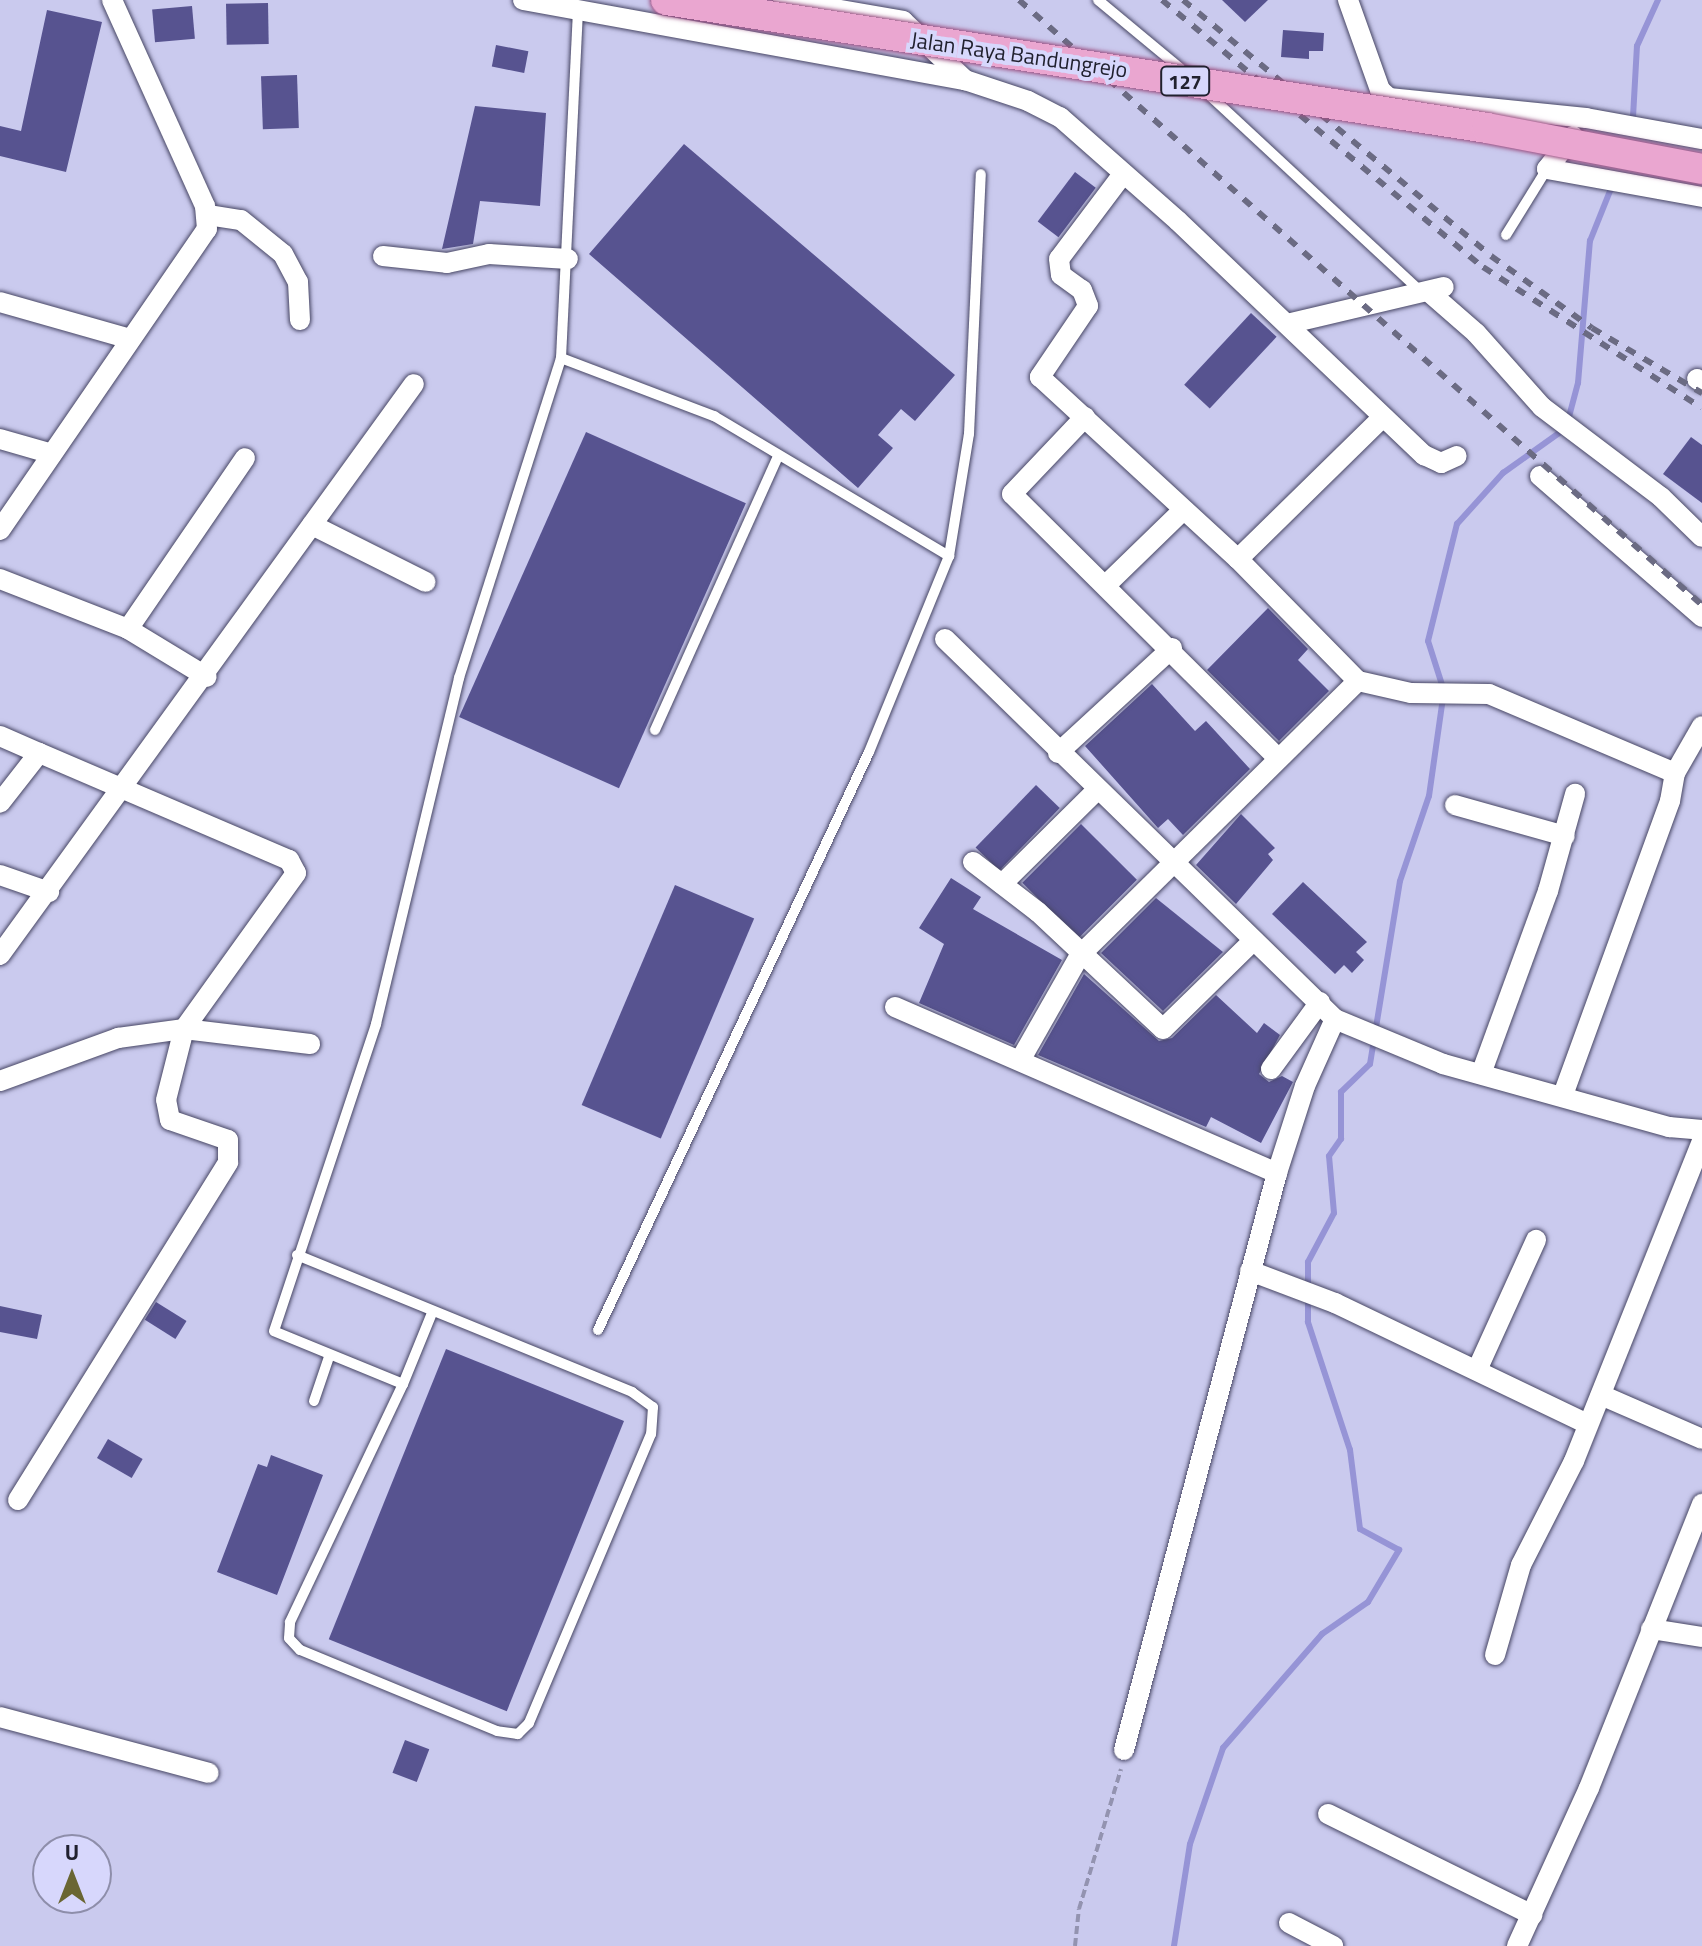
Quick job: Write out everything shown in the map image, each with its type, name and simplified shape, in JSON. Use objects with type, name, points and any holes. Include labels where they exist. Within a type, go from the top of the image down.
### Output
[{"type":"main road","name":"Jalan Raya Bandungrejo","points":[[666,0],[1487,128],[1702,169]]},
{"type":"street","points":[[0,530],[130,339],[175,283],[207,229],[208,215],[112,0]]},
{"type":"street","points":[[523,0],[965,80],[1060,117],[1432,461],[1457,456]]},
{"type":"street","points":[[783,0],[903,21],[965,80]]},
{"type":"street","points":[[1348,0],[1380,90],[1389,98],[1586,118],[1702,139]]},
{"type":"street","points":[[1586,118],[1547,169],[1702,197]]},
{"type":"street","points":[[1123,174],[1059,259],[1061,275],[1082,290],[1088,306],[1039,372],[1238,559],[1358,681],[1411,693],[1489,694],[1675,773]]},
{"type":"street","points":[[208,215],[241,220],[283,254],[298,282],[300,320]]},
{"type":"street","points":[[383,256],[447,263],[489,254],[568,259]]},
{"type":"street","points":[[1287,324],[1432,291],[1476,333],[1542,407],[1661,497],[1702,537]]},
{"type":"street","points":[[0,302],[130,339]]},
{"type":"street","points":[[0,955],[49,892],[120,787],[207,677],[414,384]]},
{"type":"street","points":[[1085,417],[1012,494],[1172,648],[1277,757]]},
{"type":"street","points":[[1238,559],[1383,417]]},
{"type":"street","points":[[0,439],[52,454]]},
{"type":"street","points":[[128,629],[245,458]]},
{"type":"street","points":[[1540,476],[1702,617]]},
{"type":"street","points":[[1106,585],[1183,510]]},
{"type":"street","points":[[312,525],[426,582]]},
{"type":"street","points":[[0,579],[128,629],[207,677]]},
{"type":"street","points":[[945,639],[1096,791],[1335,1019],[1363,1029],[1390,1046],[1481,1074],[1654,1123],[1702,1130]]},
{"type":"street","points":[[1058,753],[1172,648]]},
{"type":"street","points":[[1022,1057],[1080,955],[1175,864],[1277,757],[1358,681]]},
{"type":"street","points":[[1563,1095],[1670,801],[1675,773],[1702,726]]},
{"type":"street","points":[[0,736],[289,860],[295,869],[293,884],[184,1029],[166,1111],[170,1120],[228,1140],[228,1162],[18,1500]]},
{"type":"street","points":[[0,803],[39,753]]},
{"type":"street","points":[[1002,884],[1096,791]]},
{"type":"street","points":[[1481,1074],[1565,836],[1575,794]]},
{"type":"street","points":[[1455,805],[1565,836]]},
{"type":"street","points":[[973,862],[1002,884],[1163,1029],[1253,941]]},
{"type":"street","points":[[0,875],[49,892]]},
{"type":"street","points":[[1271,1069],[1320,1002]]},
{"type":"street","points":[[895,1007],[1022,1057],[1277,1173]]},
{"type":"street","points":[[1124,1750],[1277,1173],[1305,1086],[1335,1019]]},
{"type":"street","points":[[0,1081],[118,1038],[184,1029],[310,1044]]},
{"type":"street","points":[[1495,1655],[1521,1565],[1601,1395],[1702,1141]]},
{"type":"street","points":[[1477,1370],[1536,1240]]},
{"type":"street","points":[[1250,1271],[1335,1303],[1588,1424]]},
{"type":"street","points":[[1601,1395],[1702,1439]]},
{"type":"street","points":[[1517,1946],[1702,1504]]},
{"type":"street","points":[[1651,1629],[1702,1637]]},
{"type":"street","points":[[0,1717],[209,1773]]},
{"type":"street","points":[[1328,1814],[1532,1915]]},
{"type":"street","points":[[1289,1923],[1333,1946]]},
{"type":"lane","points":[[1098,0],[1168,56],[1432,291]]},
{"type":"lane","points":[[403,1384],[274,1333],[297,1255],[376,1024],[459,678],[561,358],[578,10]]},
{"type":"lane","points":[[1506,235],[1547,169]]},
{"type":"lane","points":[[598,1330],[869,752],[949,556],[969,434],[981,174]]},
{"type":"lane","points":[[561,358],[714,416],[777,458],[949,556]]},
{"type":"lane","points":[[655,730],[777,458]]},
{"type":"lane","points":[[297,1255],[432,1313],[648,1399],[656,1415],[529,1723],[518,1734],[300,1650],[289,1638],[290,1622],[403,1384],[432,1313]]},
{"type":"lane","points":[[314,1401],[329,1357]]},
{"type":"path","points":[[1075,1946],[1079,1909],[1124,1750]]},
{"type":"building","points":[[1222,0],[1268,0],[1245,22]]},
{"type":"building","points":[[268,3],[269,44],[227,45],[226,4]]},
{"type":"building","points":[[192,6],[195,39],[155,42],[152,9]]},
{"type":"building","points":[[47,10],[102,22],[66,172],[0,156],[0,126],[21,131]]},
{"type":"building","points":[[1283,30],[1324,33],[1323,51],[1309,51],[1309,59],[1281,57]]},
{"type":"building","points":[[496,45],[528,51],[524,73],[492,67]]},
{"type":"building","points":[[297,75],[299,128],[263,129],[261,76]]},
{"type":"building","points":[[475,106],[546,113],[540,206],[480,201],[473,244],[442,249]]},
{"type":"building","points":[[684,144],[955,375],[915,421],[901,409],[878,435],[893,448],[858,488],[589,254]]},
{"type":"building","points":[[1075,172],[1096,188],[1058,237],[1038,222]]},
{"type":"building","points":[[1251,313],[1277,337],[1210,409],[1184,385]]},
{"type":"building","points":[[586,432],[746,503],[619,788],[459,717]]},
{"type":"building","points":[[1691,437],[1702,445],[1702,503],[1663,474]]},
{"type":"building","points":[[1268,608],[1308,649],[1298,660],[1329,691],[1279,741],[1207,670]]},
{"type":"building","points":[[1152,684],[1195,731],[1206,721],[1250,769],[1183,835],[1168,819],[1158,828],[1085,746]]},
{"type":"building","points":[[1036,785],[1060,808],[999,871],[976,848]]},
{"type":"building","points":[[1241,814],[1275,848],[1268,854],[1273,860],[1236,904],[1196,865]]},
{"type":"building","points":[[1081,824],[1137,880],[1078,939],[1022,883]]},
{"type":"building","points":[[951,878],[981,897],[973,909],[1062,960],[1014,1045],[919,1003],[944,944],[919,928]]},
{"type":"building","points":[[1303,882],[1367,942],[1356,952],[1364,960],[1352,973],[1344,965],[1335,974],[1272,914]]},
{"type":"building","points":[[675,885],[754,919],[661,1139],[582,1105]]},
{"type":"building","points":[[1156,898],[1223,952],[1163,1011],[1101,953]]},
{"type":"building","points":[[1084,974],[1159,1041],[1172,1038],[1216,995],[1257,1033],[1264,1023],[1280,1035],[1259,1074],[1269,1082],[1282,1076],[1293,1082],[1261,1143],[1211,1117],[1206,1127],[1038,1055]]},
{"type":"building","points":[[156,1302],[187,1321],[175,1339],[145,1320]]},
{"type":"building","points":[[0,1306],[42,1315],[37,1339],[0,1332]]},
{"type":"building","points":[[446,1349],[624,1421],[507,1711],[329,1639]]},
{"type":"building","points":[[108,1439],[143,1459],[132,1478],[97,1458]]},
{"type":"building","points":[[271,1455],[323,1475],[277,1595],[217,1572],[258,1464],[267,1467]]},
{"type":"building","points":[[405,1740],[429,1749],[417,1782],[392,1773]]},
{"type":"waterway","points":[[1633,117],[1637,46],[1658,0]]},
{"type":"waterway","points":[[1174,1946],[1190,1844],[1223,1748],[1322,1634],[1368,1602],[1399,1550],[1360,1529],[1350,1450],[1308,1322],[1308,1262],[1334,1213],[1329,1156],[1341,1139],[1341,1092],[1370,1064],[1400,881],[1429,796],[1444,691],[1428,641],[1457,524],[1503,473],[1566,428],[1578,383],[1590,241],[1610,191]]},
{"type":"railway","points":[[1019,0],[1702,605]]},
{"type":"railway","points":[[1162,0],[1483,267],[1702,408]]},
{"type":"railway","points":[[1183,0],[1491,256],[1592,328],[1702,393]]}]
